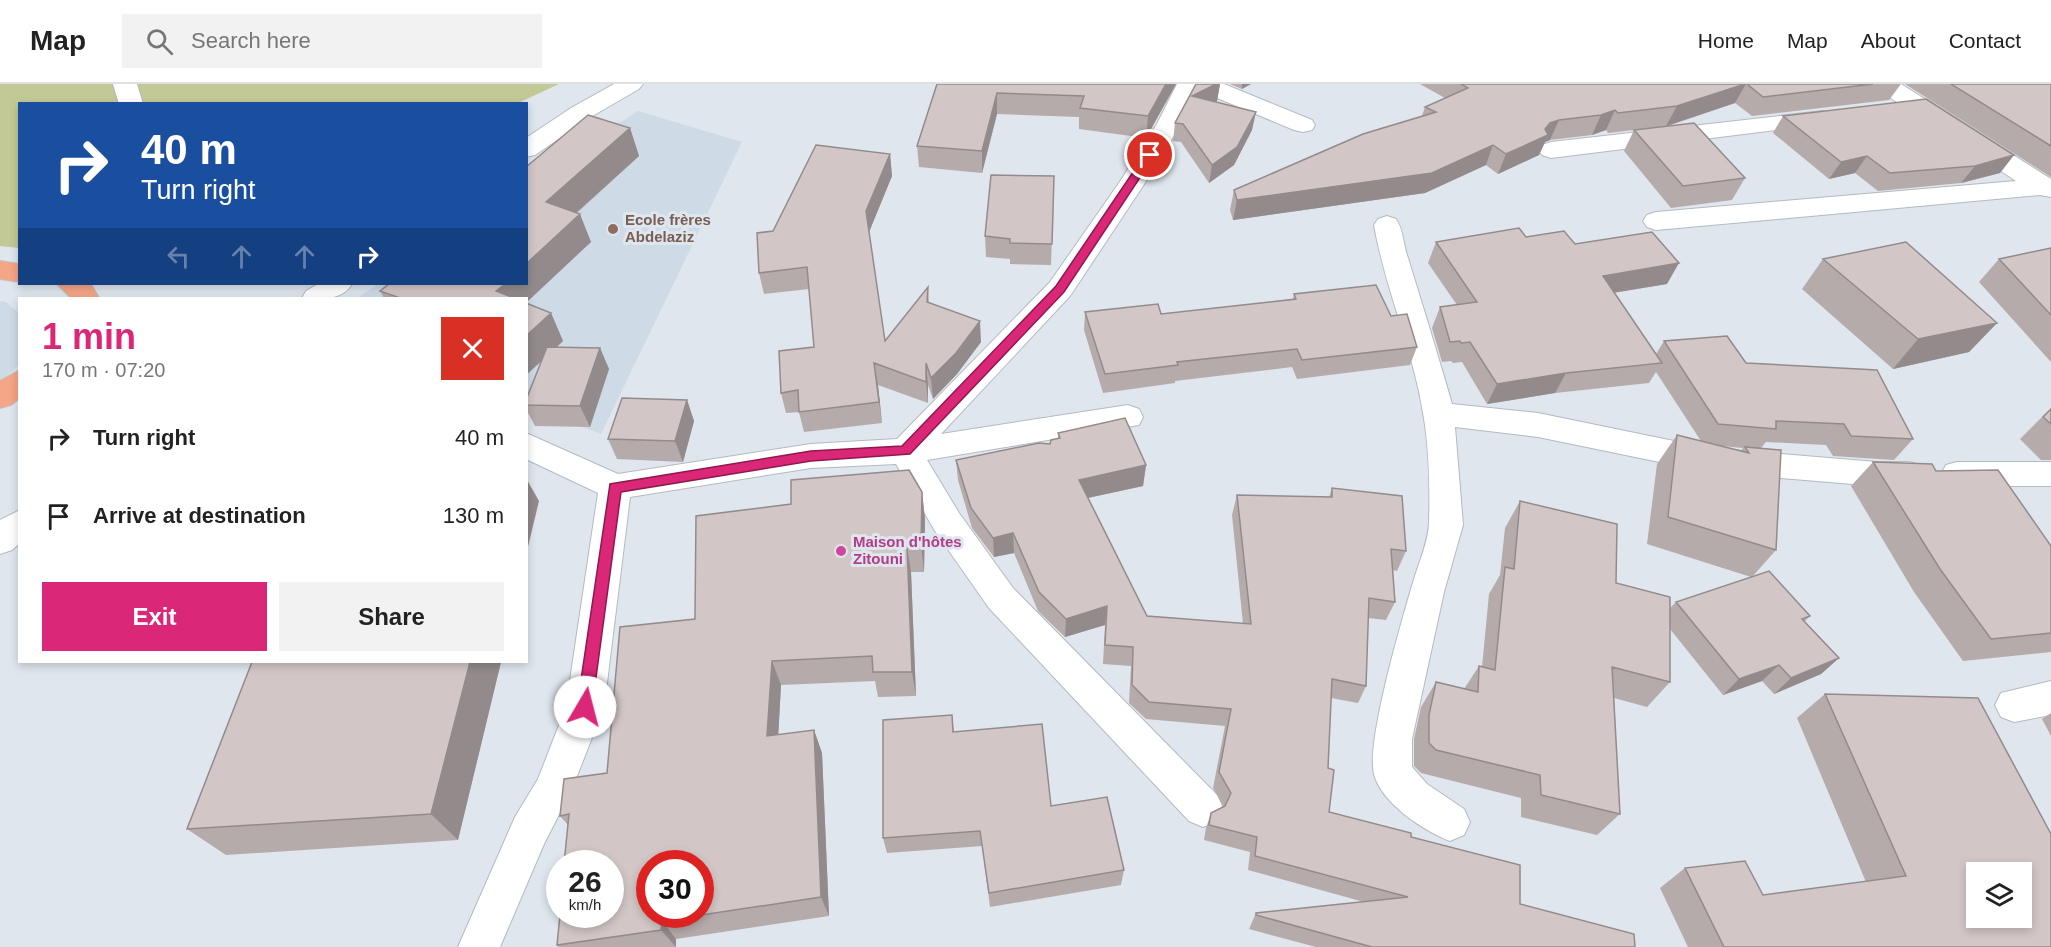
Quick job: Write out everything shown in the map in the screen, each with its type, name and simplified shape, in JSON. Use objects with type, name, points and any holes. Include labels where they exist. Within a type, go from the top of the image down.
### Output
[{"type":"main road","points":[[0,270],[18,273]]},
{"type":"main road","points":[[0,398],[18,383]]},
{"type":"street","points":[[125,84],[130,102]]},
{"type":"street","points":[[528,149],[580,113],[631,84]]},
{"type":"street","points":[[905,451],[1060,289],[1130,186],[1169,124],[1189,84]]},
{"type":"street","points":[[1204,84],[1303,126]]},
{"type":"street","points":[[1886,84],[2048,188]]},
{"type":"street","points":[[1883,110],[1919,106]]},
{"type":"street","points":[[1551,150],[1847,115]]},
{"type":"street","points":[[1656,221],[2048,188]]},
{"type":"street","points":[[1387,225],[1393,256],[1414,318],[1439,414],[1446,525],[1426,592],[1393,739],[1393,773],[1413,797],[1450,822]]},
{"type":"street","points":[[318,297],[336,285]]},
{"type":"street","points":[[1439,414],[1538,425],[1708,460],[1877,474],[2051,474]]},
{"type":"street","points":[[528,446],[615,488],[811,456],[905,451],[1128,417]]},
{"type":"street","points":[[905,451],[948,522],[1002,598],[1203,808]]},
{"type":"street","points":[[479,947],[529,831],[553,789],[585,707],[615,488]]},
{"type":"street","points":[[0,540],[18,525]]},
{"type":"street","points":[[2014,705],[2051,698]]},
{"type":"shaded area","name":"Ecole frères Abdelaziz","points":[[638,111],[742,142],[601,434],[528,407],[528,297],[358,297],[376,285],[528,285],[528,280],[598,124],[621,122]]},
{"type":"shaded area","points":[[0,301],[6,302],[18,312],[18,366],[0,382]]},
{"type":"green space","points":[[0,84],[559,84],[520,102],[18,102],[18,248],[0,246]]},
{"type":"building","points":[[937,84],[1166,84],[1148,116],[1080,108],[1084,96],[997,93],[982,151],[917,146]]},
{"type":"building","points":[[1196,84],[1216,84],[1192,96],[1256,112],[1237,147],[1212,165],[1183,124],[1175,123]]},
{"type":"building","points":[[1461,84],[1745,84],[1677,106],[1618,113],[1615,110],[1601,115],[1559,120],[1550,123],[1545,129],[1548,135],[1506,154],[1493,145],[1432,173],[1237,200],[1234,190],[1363,134],[1436,112],[1425,107],[1468,88]]},
{"type":"building","points":[[1747,84],[1873,84],[1763,97]]},
{"type":"building","points":[[1951,84],[2051,84],[2051,146]]},
{"type":"building","points":[[1926,99],[2014,155],[1975,166],[1890,173],[1867,156],[1841,162],[1783,116]]},
{"type":"building","points":[[588,115],[630,128],[546,202],[580,214],[528,262],[528,165]]},
{"type":"building","points":[[1694,123],[1745,178],[1683,186],[1634,130]]},
{"type":"building","points":[[816,145],[890,154],[866,211],[885,341],[928,287],[927,302],[980,321],[956,353],[931,378],[926,363],[926,382],[874,363],[879,402],[799,412],[798,390],[781,393],[779,351],[814,347],[807,267],[759,273],[757,233],[773,231]]},
{"type":"building","points":[[991,175],[1054,176],[1052,244],[1010,243],[1010,239],[985,236]]},
{"type":"building","points":[[1519,228],[1526,237],[1564,231],[1575,244],[1652,232],[1679,263],[1603,276],[1662,363],[1566,373],[1497,384],[1470,342],[1450,342],[1440,307],[1477,302],[1436,242]]},
{"type":"building","points":[[1906,242],[1997,323],[1918,339],[1823,259]]},
{"type":"building","points":[[2051,248],[2051,315],[1999,259]]},
{"type":"building","points":[[388,285],[504,285],[496,291],[511,297],[397,297],[380,291]]},
{"type":"building","points":[[1376,285],[1391,316],[1407,314],[1417,347],[1302,360],[1297,349],[1177,362],[1178,365],[1105,374],[1085,312],[1158,304],[1161,314],[1296,299],[1294,294]]},
{"type":"building","points":[[528,304],[551,313],[528,334]]},
{"type":"building","points":[[1727,336],[1746,363],[1877,370],[1913,439],[1851,436],[1844,424],[1776,421],[1776,429],[1718,424],[1664,341]]},
{"type":"building","points":[[547,347],[600,348],[580,406],[528,405],[528,395]]},
{"type":"building","points":[[622,398],[687,400],[675,441],[608,439]]},
{"type":"building","points":[[2051,409],[2051,424],[2043,417]]},
{"type":"building","points":[[1125,418],[1146,465],[1079,480],[1147,616],[1251,624],[1237,495],[1332,497],[1332,488],[1402,496],[1406,551],[1391,549],[1395,602],[1369,598],[1366,686],[1332,679],[1328,768],[1334,770],[1329,812],[1411,833],[1411,837],[1520,865],[1520,904],[1634,934],[1635,947],[1372,947],[1256,915],[1256,913],[1408,897],[1255,856],[1257,837],[1209,825],[1211,813],[1225,806],[1231,793],[1219,772],[1231,709],[1149,702],[1132,685],[1133,647],[1105,645],[1107,606],[1066,619],[1039,592],[1013,533],[993,538],[971,508],[956,460],[1039,443],[1050,444],[1051,440],[1060,438],[1058,433]]},
{"type":"building","points":[[1677,435],[1749,453],[1745,447],[1781,450],[1776,550],[1668,517]]},
{"type":"building","points":[[1873,462],[1932,464],[1936,471],[1998,470],[2051,546],[2051,633],[1991,639],[1940,569]]},
{"type":"building","points":[[909,470],[922,492],[921,545],[907,546],[912,672],[873,672],[872,656],[772,661],[767,736],[814,730],[821,897],[714,913],[714,850],[636,850],[636,928],[661,928],[661,930],[557,945],[559,928],[624,928],[624,850],[565,850],[569,814],[560,816],[564,779],[607,773],[620,627],[695,619],[696,516],[791,504],[791,480]]},
{"type":"building","points":[[1520,501],[1617,524],[1616,583],[1670,597],[1670,682],[1612,667],[1620,814],[1541,795],[1540,775],[1436,750],[1429,743],[1429,715],[1436,682],[1478,692],[1479,666],[1495,670],[1505,567],[1514,569]]},
{"type":"building","points":[[1769,571],[1810,616],[1802,619],[1839,658],[1791,678],[1779,665],[1739,679],[1676,602]]},
{"type":"building","points":[[252,663],[470,663],[431,814],[187,829]]},
{"type":"building","points":[[1825,694],[1978,698],[2051,834],[2051,947],[1724,947],[1685,868],[1745,861],[1763,895],[1906,876]]},
{"type":"building","points":[[952,715],[953,732],[1042,724],[1051,806],[1107,797],[1124,870],[989,893],[980,831],[883,838],[883,720]]},
{"type":"place","name":"Ecole frères Abdelaziz","points":[[613,229]]},
{"type":"place","name":"Maison d'hôtes Zitouni","points":[[841,551]]},
{"type":"route","points":[[585,707],[615,488],[811,456],[905,451],[1060,289],[1150,155]]}]
